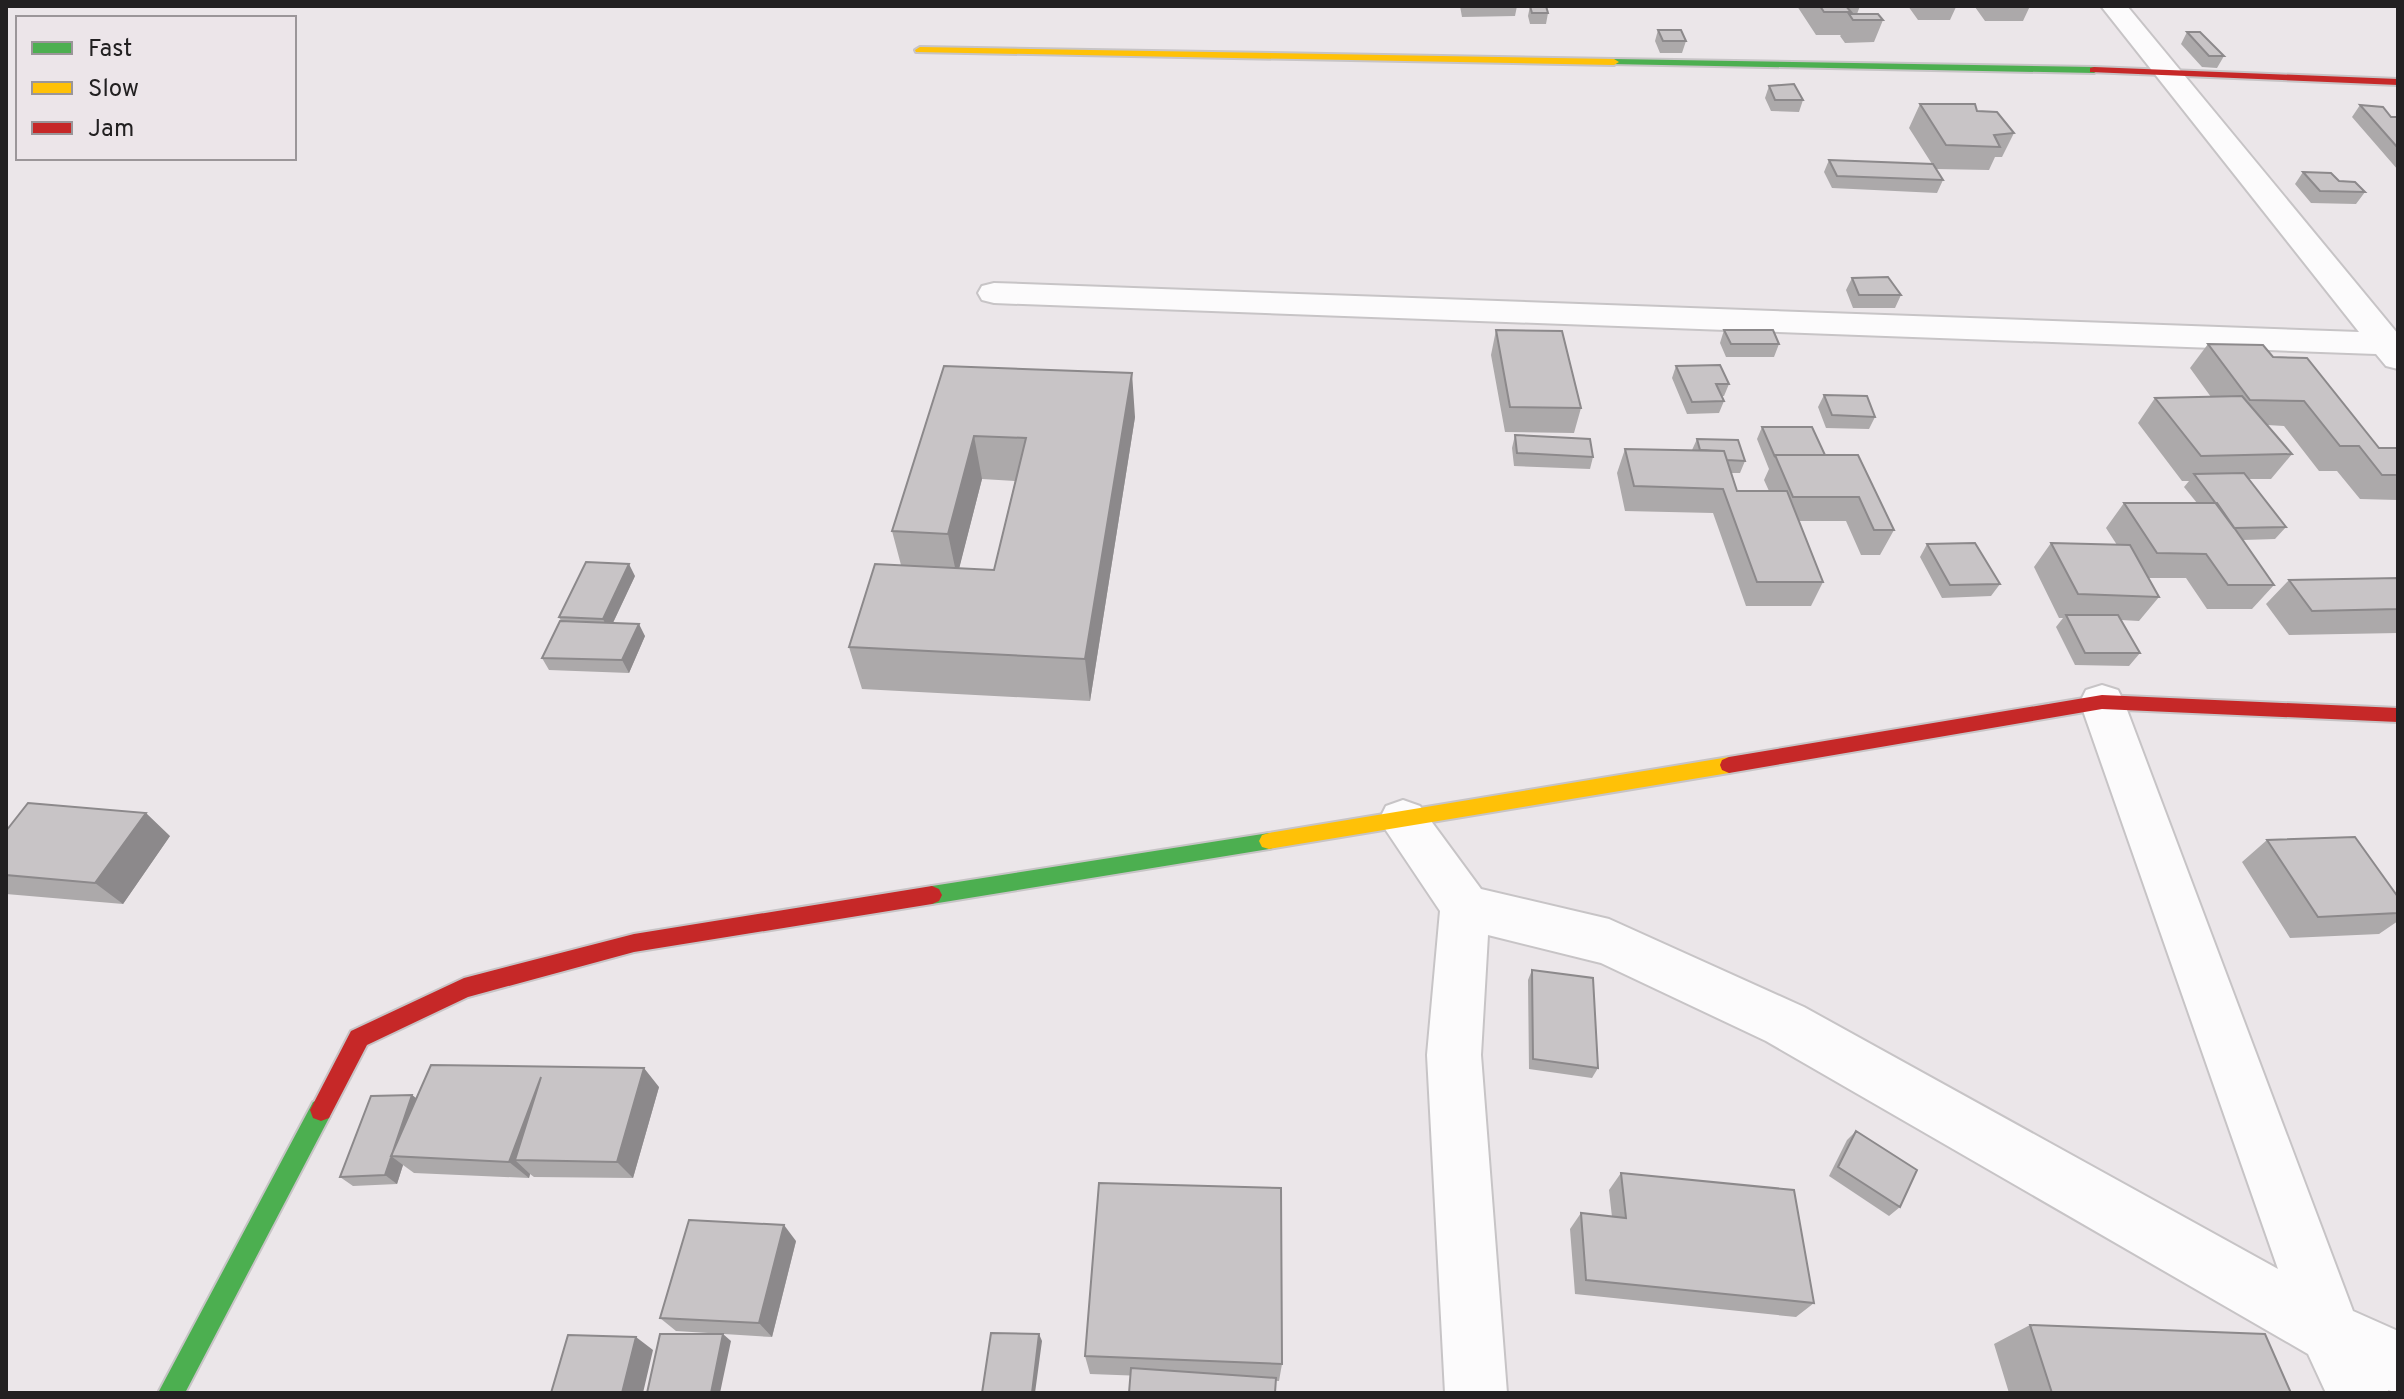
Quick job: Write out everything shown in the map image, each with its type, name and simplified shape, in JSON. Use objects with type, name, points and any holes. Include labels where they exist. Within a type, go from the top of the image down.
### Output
[{"type":"street","points":[[2114,6],[2394,349]]},
{"type":"street","points":[[920,50],[2168,71],[2398,82]]},
{"type":"street","points":[[994,293],[2394,349]]},
{"type":"street","points":[[2102,702],[2330,1332],[2358,1393]]},
{"type":"street","points":[[171,1393],[359,1038],[464,988],[634,943],[1403,820],[2102,702],[2398,715]]},
{"type":"street","points":[[1403,820],[1465,907],[1454,1055],[1476,1393]]},
{"type":"street","points":[[1465,907],[1609,942],[1785,1024],[2330,1332],[2398,1363]]},
{"type":"building","points":[[1530,6],[1546,6],[1548,13],[1532,13]]},
{"type":"building","points":[[1820,6],[1846,6],[1851,12],[1824,12]]},
{"type":"building","points":[[1849,14],[1878,14],[1883,20],[1853,20]]},
{"type":"building","points":[[1658,30],[1681,30],[1686,41],[1663,41]]},
{"type":"building","points":[[2187,32],[2200,32],[2224,56],[2209,56]]},
{"type":"building","points":[[1794,84],[1803,100],[1775,100],[1769,86]]},
{"type":"building","points":[[1920,104],[1975,104],[1977,111],[1997,112],[2014,133],[1994,135],[2000,147],[1946,145]]},
{"type":"building","points":[[2360,105],[2383,107],[2391,117],[2398,117],[2398,148]]},
{"type":"building","points":[[1829,160],[1933,164],[1943,180],[1837,176]]},
{"type":"building","points":[[2303,172],[2331,173],[2339,181],[2355,182],[2365,192],[2320,191]]},
{"type":"building","points":[[1888,277],[1901,295],[1859,295],[1852,278]]},
{"type":"building","points":[[1496,330],[1562,331],[1581,408],[1510,407]]},
{"type":"building","points":[[1724,330],[1773,330],[1779,344],[1731,344]]},
{"type":"building","points":[[2208,344],[2263,345],[2273,357],[2307,358],[2379,448],[2398,448],[2398,475],[2382,475],[2359,446],[2340,446],[2304,401],[2250,400]]},
{"type":"building","points":[[1720,365],[1729,384],[1716,384],[1724,401],[1692,402],[1676,366]]},
{"type":"building","points":[[944,366],[1132,373],[1085,659],[849,647],[875,564],[994,570],[1026,438],[974,436],[948,534],[892,531]]},
{"type":"building","points":[[1824,395],[1867,396],[1875,417],[1832,415]]},
{"type":"building","points":[[2242,396],[2292,454],[2201,456],[2155,398]]},
{"type":"building","points":[[1762,427],[1812,427],[1825,455],[1775,457]]},
{"type":"building","points":[[1515,435],[1590,439],[1593,457],[1517,453]]},
{"type":"building","points":[[1697,439],[1738,440],[1745,461],[1727,460],[1724,451],[1700,450]]},
{"type":"building","points":[[1625,449],[1724,451],[1737,491],[1787,491],[1823,582],[1757,582],[1723,489],[1634,486]]},
{"type":"building","points":[[1775,455],[1858,455],[1894,530],[1874,530],[1859,497],[1793,497]]},
{"type":"building","points":[[2244,473],[2286,527],[2234,528],[2194,474]]},
{"type":"building","points":[[2124,503],[2217,503],[2274,585],[2228,585],[2206,554],[2157,553]]},
{"type":"building","points":[[1975,543],[2000,584],[1950,585],[1927,544]]},
{"type":"building","points":[[2051,543],[2130,545],[2159,597],[2078,594]]},
{"type":"building","points":[[586,562],[629,564],[603,619],[559,617]]},
{"type":"building","points":[[2398,578],[2398,609],[2312,611],[2289,580]]},
{"type":"building","points":[[2066,615],[2118,615],[2140,653],[2085,653]]},
{"type":"building","points":[[560,621],[639,624],[622,660],[542,658]]},
{"type":"building","points":[[28,803],[146,813],[95,883],[6,875],[6,831]]},
{"type":"building","points":[[2355,837],[2398,897],[2398,913],[2318,917],[2267,840]]},
{"type":"building","points":[[1532,970],[1593,978],[1598,1068],[1533,1059]]},
{"type":"building","points":[[431,1065],[644,1068],[617,1162],[515,1160],[541,1077],[509,1162],[391,1156]]},
{"type":"building","points":[[412,1095],[385,1175],[340,1177],[371,1096]]},
{"type":"building","points":[[1856,1131],[1917,1170],[1900,1207],[1838,1167]]},
{"type":"building","points":[[1621,1173],[1794,1190],[1814,1303],[1586,1280],[1581,1213],[1626,1218]]},
{"type":"building","points":[[1099,1183],[1281,1188],[1282,1364],[1085,1356]]},
{"type":"building","points":[[689,1220],[784,1225],[759,1323],[660,1318]]},
{"type":"building","points":[[2030,1325],[2265,1334],[2291,1393],[2052,1393]]},
{"type":"building","points":[[991,1333],[1039,1334],[1032,1393],[982,1393]]},
{"type":"building","points":[[660,1334],[723,1334],[711,1393],[647,1393]]},
{"type":"building","points":[[568,1335],[636,1337],[622,1393],[551,1393]]},
{"type":"building","points":[[1131,1368],[1276,1378],[1275,1393],[1129,1393]]},
{"type":"traffic: fast","points":[[1614,62],[2094,70]]},
{"type":"traffic: fast","points":[[932,895],[1269,841]]},
{"type":"traffic: fast","points":[[171,1393],[321,1110]]},
{"type":"traffic: slow","points":[[920,50],[1614,62]]},
{"type":"traffic: slow","points":[[1269,841],[1729,765]]},
{"type":"traffic: jam","points":[[2094,70],[2398,82]]},
{"type":"traffic: jam","points":[[1729,765],[2102,702],[2398,715]]},
{"type":"traffic: jam","points":[[321,1110],[359,1038],[464,988],[634,943],[932,895]]}]
